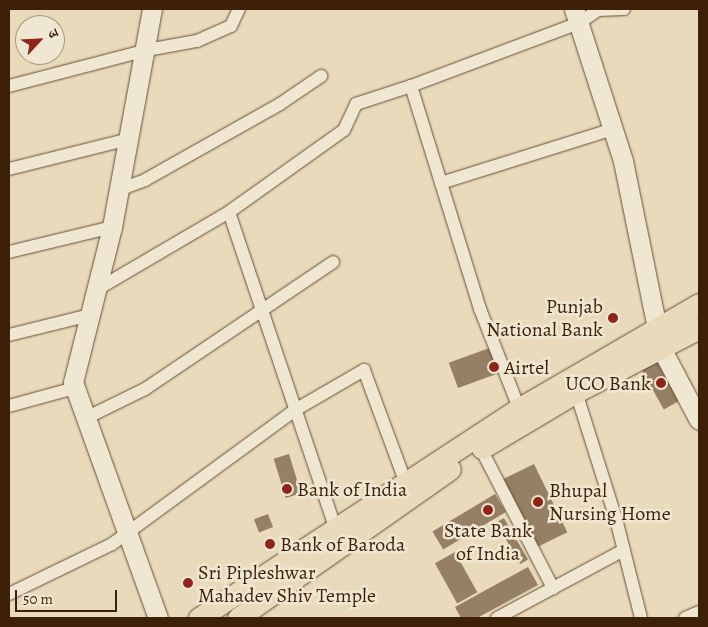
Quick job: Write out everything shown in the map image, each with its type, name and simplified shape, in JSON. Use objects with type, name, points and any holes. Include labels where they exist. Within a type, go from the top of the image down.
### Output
[{"type":"main road","points":[[199,618],[336,530],[405,481],[522,416],[657,326],[699,304]]},
{"type":"main road","points":[[238,618],[481,449],[522,416],[576,392],[699,328]]},
{"type":"street","points":[[152,9],[147,50],[112,227],[73,382],[158,618]]},
{"type":"street","points":[[9,86],[147,50],[197,42],[231,26],[239,9]]},
{"type":"street","points":[[96,290],[228,212],[344,130],[356,104],[411,86],[576,16],[598,10],[624,9]]},
{"type":"street","points":[[576,16],[623,161],[661,348],[699,420]]},
{"type":"street","points":[[118,190],[145,180],[280,104],[321,76]]},
{"type":"street","points":[[411,86],[480,309],[522,416]]},
{"type":"street","points":[[441,183],[613,129]]},
{"type":"street","points":[[9,169],[129,139]]},
{"type":"street","points":[[228,212],[336,530]]},
{"type":"street","points":[[9,252],[112,227]]},
{"type":"street","points":[[86,418],[144,389],[333,262]]},
{"type":"street","points":[[9,335],[90,315]]},
{"type":"street","points":[[9,594],[112,544],[127,530],[295,410],[364,370],[405,481]]},
{"type":"street","points":[[9,406],[75,388]]},
{"type":"street","points":[[576,392],[624,550],[641,618]]},
{"type":"street","points":[[481,449],[553,588]]},
{"type":"street","points":[[497,618],[624,550]]},
{"type":"street","points":[[685,618],[699,612]]},
{"type":"building","points":[[492,347],[501,372],[458,388],[449,363]]},
{"type":"building","name":"UCO Bank","points":[[657,356],[681,400],[664,409],[640,366]]},
{"type":"building","points":[[289,454],[301,493],[286,498],[274,459]]},
{"type":"building","points":[[534,464],[567,532],[537,547],[503,479]]},
{"type":"building","points":[[495,494],[506,512],[443,550],[432,532]]},
{"type":"building","points":[[268,514],[273,527],[259,532],[254,519]]},
{"type":"building","points":[[504,518],[528,560],[520,564],[496,522]]},
{"type":"building","points":[[455,552],[477,592],[457,603],[435,563]]},
{"type":"building","points":[[528,567],[538,585],[477,618],[461,618],[455,607]]},
{"type":"place","name":"Punjab National Bank","points":[[613,318]]},
{"type":"place","name":"Airtel","points":[[494,367]]},
{"type":"place","name":"UCO Bank","points":[[661,383]]},
{"type":"place","name":"Bank of India","points":[[287,489]]},
{"type":"place","name":"Bhupal Nursing Home","points":[[538,502]]},
{"type":"place","name":"State Bank of India","points":[[488,510]]},
{"type":"place","name":"Bank of Baroda","points":[[270,544]]},
{"type":"place","name":"Sri Pipleshwar Mahadev Shiv Temple","points":[[188,583]]}]
